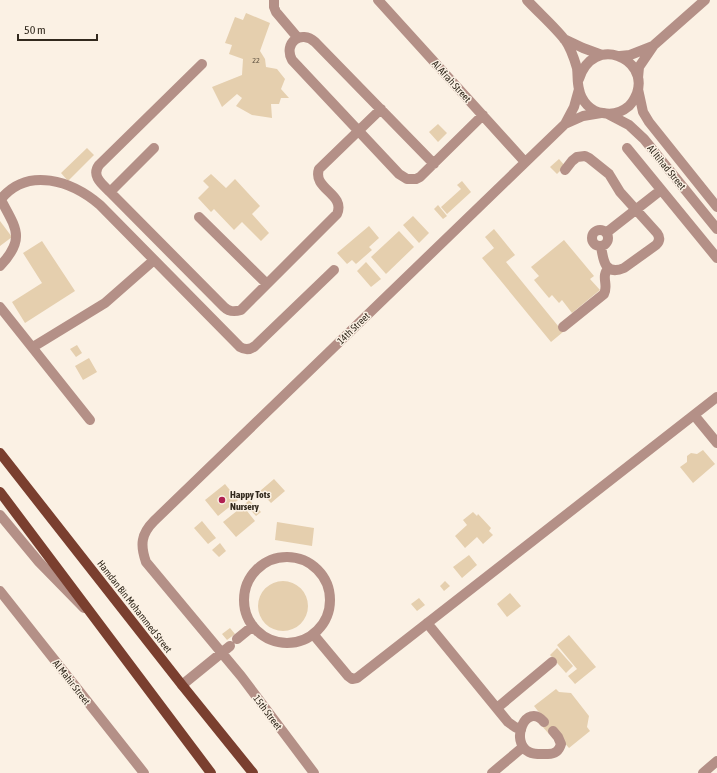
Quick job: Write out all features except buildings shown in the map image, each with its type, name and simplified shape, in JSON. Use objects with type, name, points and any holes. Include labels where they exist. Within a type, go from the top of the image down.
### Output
[{"type":"main road","name":"Hamdan Bin Mohammed Street","points":[[0,453],[253,773]]},
{"type":"main road","points":[[0,492],[211,773]]},
{"type":"street","points":[[274,0],[276,12],[298,38]]},
{"type":"street","name":"Al Afrah Street","points":[[378,0],[525,162]]},
{"type":"street","points":[[527,0],[564,39],[574,58],[579,79]]},
{"type":"street","points":[[654,45],[630,55],[602,55],[586,63],[581,70],[579,79],[579,90],[582,98],[593,110],[605,114],[617,113],[624,110],[631,104],[638,90],[640,67],[654,45],[705,0]]},
{"type":"street","points":[[434,164],[315,42],[308,37],[294,40],[290,48],[290,57],[292,60],[358,131],[403,177],[407,179],[416,179],[420,177],[434,164],[483,115]]},
{"type":"street","points":[[564,39],[582,48],[602,55]]},
{"type":"street","points":[[620,56],[628,61],[638,78]]},
{"type":"street","points":[[202,64],[97,168],[96,172],[97,178],[110,192],[226,309],[233,312],[241,310],[337,214],[339,207],[338,201],[320,182],[318,179],[318,172],[321,166],[381,109]]},
{"type":"street","name":"14th Street","points":[[565,124],[574,107],[579,90]]},
{"type":"street","name":"Al Itihad Street","points":[[638,90],[643,112],[649,122],[717,207]]},
{"type":"street","name":"Al Itihad Street","points":[[605,114],[629,125],[644,139],[717,229]]},
{"type":"street","name":"14th Street","points":[[144,534],[154,521],[565,124],[582,116],[605,114]]},
{"type":"street","points":[[110,192],[154,148]]},
{"type":"street","points":[[626,148],[717,258]]},
{"type":"street","points":[[565,170],[577,157],[584,156],[589,158],[609,174],[620,192],[635,210],[657,233],[659,237],[658,241],[624,268],[615,270],[609,268],[604,261],[601,246],[594,244],[591,238],[593,234],[599,230],[606,233],[635,210],[661,190]]},
{"type":"street","points":[[0,266],[13,250],[17,237],[14,223],[0,198],[16,185],[29,181],[49,180],[72,187],[100,204],[240,347],[246,349],[255,346],[334,270]]},
{"type":"street","points":[[199,217],[267,284]]},
{"type":"street","points":[[33,348],[105,303],[154,260]]},
{"type":"street","points":[[563,327],[604,294],[606,287],[604,274],[609,268]]},
{"type":"street","points":[[0,307],[90,420]]},
{"type":"street","points":[[313,634],[348,676],[354,679],[717,397]]},
{"type":"street","points":[[694,415],[717,443]]},
{"type":"street","points":[[0,515],[53,578],[96,619]]},
{"type":"street","name":"15th Street","points":[[144,534],[142,544],[146,562],[221,652],[314,773]]},
{"type":"street","points":[[284,556],[300,558],[315,567],[326,580],[329,588],[330,605],[324,621],[313,634],[298,641],[282,642],[266,637],[253,626],[245,611],[244,594],[249,578],[267,561],[284,556]]},
{"type":"street","name":"Al Mahir Street","points":[[0,592],[144,773]]},
{"type":"street","points":[[428,623],[497,708],[512,725],[521,730]]},
{"type":"street","points":[[182,685],[253,626]]},
{"type":"street","points":[[497,708],[552,662]]},
{"type":"street","points":[[544,722],[538,717],[530,716],[523,722],[520,740],[523,747],[532,753],[556,753],[561,744],[558,737],[553,732]]},
{"type":"street","points":[[492,773],[523,747]]},
{"type":"street","points":[[703,773],[717,761]]},
{"type":"place","name":"Happy Tots Nursery","points":[[222,500]]}]
